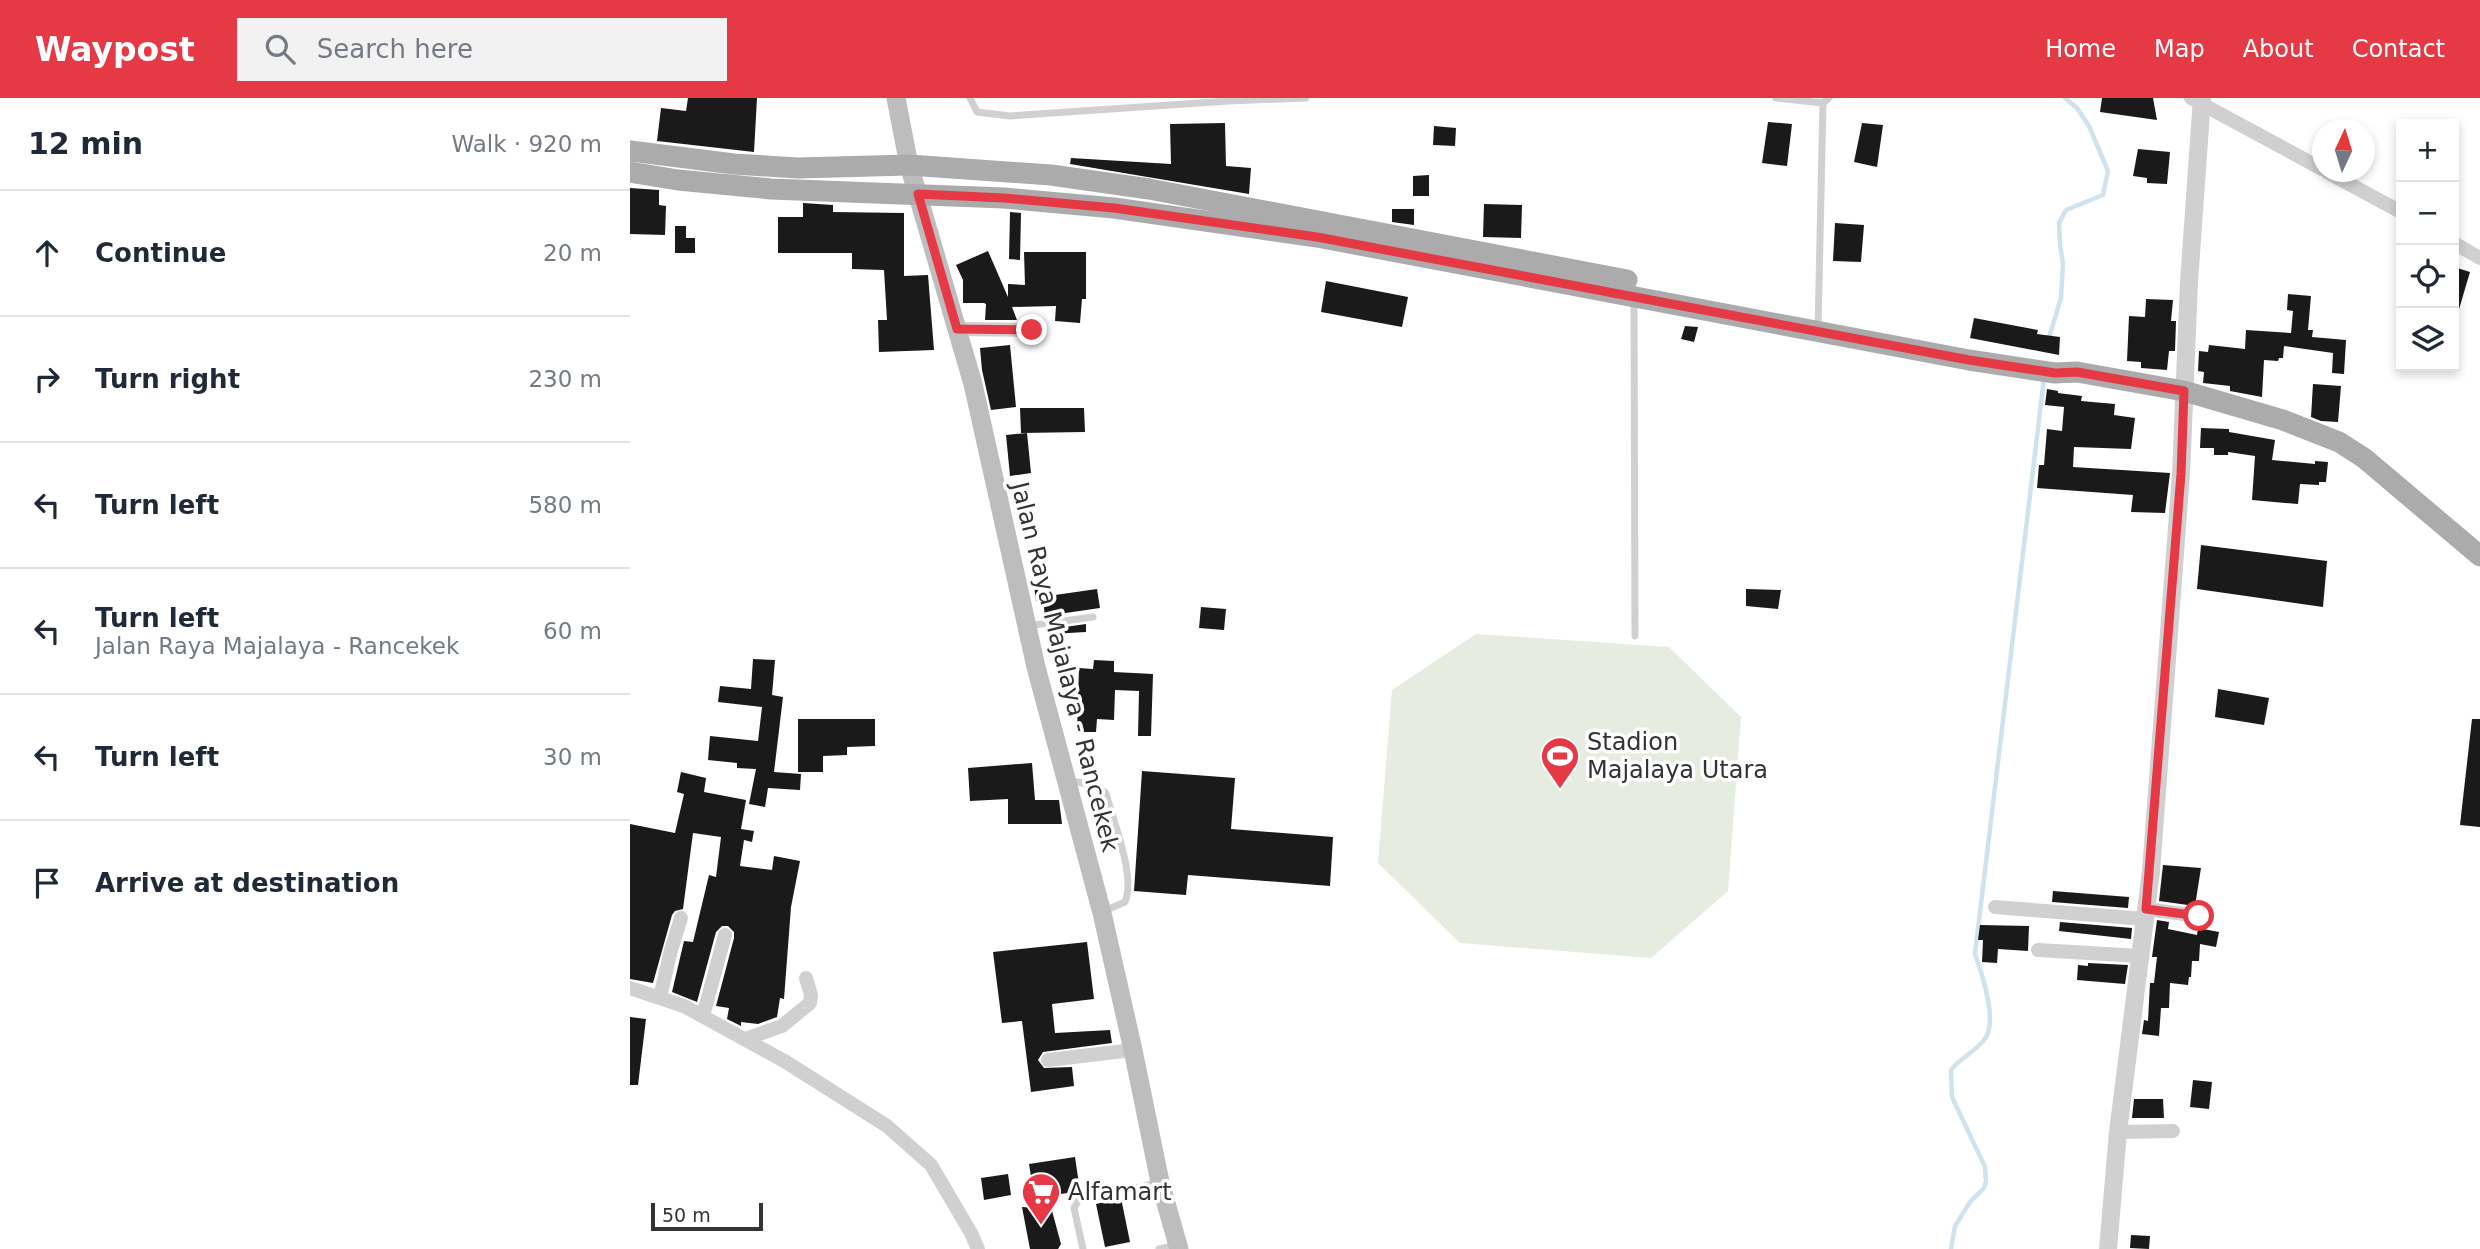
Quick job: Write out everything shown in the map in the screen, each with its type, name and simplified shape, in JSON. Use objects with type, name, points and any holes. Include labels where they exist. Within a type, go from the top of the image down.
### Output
[{"type":"main road","name":"Jalan Raya Majalaya - Rancekek","points":[[895,98],[909,165],[973,384],[1027,626],[1102,913],[1133,1050],[1172,1248]]},
{"type":"main road","points":[[630,151],[734,164],[798,168],[909,165],[1051,175],[1149,189],[1818,324]]},
{"type":"main road","points":[[630,172],[678,180],[771,189],[1004,198],[1114,208],[1317,237],[1634,297],[2052,362],[2077,372],[2184,391],[2283,421],[2339,442],[2387,476],[2480,555]]},
{"type":"street","points":[[2108,1249],[2118,1132],[2146,914],[2181,474],[2199,100],[2312,163]]},
{"type":"street","points":[[2346,182],[2396,209]]},
{"type":"street","points":[[2457,245],[2480,258]]},
{"type":"street","points":[[957,329],[1032,330]]},
{"type":"street","points":[[1995,907],[2199,916]]},
{"type":"street","points":[[660,997],[681,918]]},
{"type":"street","points":[[703,1016],[725,935]]},
{"type":"street","points":[[2038,950],[2140,956]]},
{"type":"street","points":[[745,1039],[777,1030],[810,1003],[811,995],[806,978]]},
{"type":"street","points":[[630,988],[684,1006],[703,1016],[887,1126],[930,1165],[978,1249]]},
{"type":"street","points":[[1048,1060],[1133,1050]]},
{"type":"street","points":[[2118,1132],[2173,1130]]},
{"type":"lane","points":[[971,98],[977,112],[1010,116],[1228,100],[1306,98]]},
{"type":"lane","points":[[1776,98],[1826,100],[1818,324]]},
{"type":"lane","points":[[1634,297],[1635,636]]},
{"type":"lane","points":[[1027,626],[1093,617]]},
{"type":"lane","points":[[1065,779],[1098,788],[1106,793],[1128,884],[1127,899],[1102,913]]},
{"type":"lane","points":[[1083,1249],[1073,1209],[1078,1201],[1086,1196],[1094,1198],[1160,1182]]},
{"type":"shaded area","name":"Stadion Majalaya Utara","points":[[1476,634],[1669,647],[1741,717],[1728,891],[1651,958],[1460,943],[1378,863],[1392,690]]},
{"type":"building","points":[[688,98],[757,98],[754,152],[657,141],[661,108],[686,111]]},
{"type":"building","points":[[2102,98],[2153,98],[2157,120],[2100,112]]},
{"type":"building","points":[[1768,122],[1792,124],[1787,166],[1762,163]]},
{"type":"building","points":[[1225,123],[1226,166],[1251,168],[1249,194],[1070,164],[1071,158],[1171,164],[1170,124]]},
{"type":"building","points":[[1862,123],[1883,125],[1877,167],[1854,162]]},
{"type":"building","points":[[1434,126],[1456,128],[1455,146],[1433,145]]},
{"type":"building","points":[[2138,149],[2170,152],[2167,184],[2147,183],[2147,178],[2133,176]]},
{"type":"building","points":[[1429,175],[1429,196],[1413,196],[1413,176]]},
{"type":"building","points":[[630,188],[659,190],[659,205],[666,206],[665,235],[630,234]]},
{"type":"building","points":[[803,203],[833,205],[833,212],[904,213],[904,276],[928,275],[934,350],[879,352],[878,320],[887,320],[884,270],[852,269],[852,253],[778,253],[778,217],[803,217]]},
{"type":"building","points":[[1484,204],[1522,205],[1521,238],[1483,237]]},
{"type":"building","points":[[1392,209],[1414,209],[1414,225],[1392,222]]},
{"type":"building","points":[[1010,212],[1021,213],[1020,260],[1009,259]]},
{"type":"building","points":[[1835,223],[1864,225],[1861,262],[1833,261]]},
{"type":"building","points":[[675,226],[686,226],[686,238],[695,238],[695,253],[675,253]]},
{"type":"building","points":[[988,251],[1008,297],[1008,284],[1025,285],[1024,252],[1086,252],[1086,299],[1082,299],[1080,323],[1055,321],[1056,306],[1012,307],[1017,320],[985,320],[986,304],[963,303],[963,280],[956,265]]},
{"type":"building","points":[[2459,269],[2470,272],[2459,309]]},
{"type":"building","points":[[1326,281],[1408,297],[1402,327],[1321,312]]},
{"type":"building","points":[[2288,294],[2311,296],[2308,330],[2313,330],[2312,337],[2346,340],[2344,374],[2332,373],[2333,353],[2284,346],[2283,358],[2278,361],[2264,360],[2262,397],[2230,391],[2230,386],[2203,383],[2204,372],[2198,371],[2199,351],[2208,352],[2209,345],[2245,349],[2246,330],[2291,333],[2293,311],[2287,310]]},
{"type":"building","points":[[2146,299],[2173,300],[2171,321],[2176,321],[2175,351],[2169,351],[2167,370],[2141,368],[2141,362],[2127,361],[2129,316],[2145,317]]},
{"type":"building","points":[[1974,318],[2060,337],[2059,355],[1970,338]]},
{"type":"building","points":[[1685,326],[1698,327],[1694,342],[1681,339]]},
{"type":"building","points":[[1010,345],[1016,407],[991,410],[980,348]]},
{"type":"building","points":[[2313,384],[2341,386],[2338,422],[2321,421],[2311,417]]},
{"type":"building","points":[[2047,389],[2082,396],[2081,401],[2115,404],[2114,415],[2135,418],[2131,449],[2074,447],[2073,467],[2170,473],[2165,513],[2131,512],[2133,495],[2037,488],[2039,465],[2044,465],[2047,429],[2062,431],[2064,407],[2045,405]]},
{"type":"building","points":[[1020,408],[1084,408],[1085,432],[1021,433]]},
{"type":"building","points":[[2201,428],[2229,429],[2229,432],[2275,440],[2272,460],[2315,464],[2315,461],[2328,462],[2326,482],[2319,482],[2319,485],[2300,484],[2298,504],[2252,500],[2255,456],[2228,452],[2228,455],[2214,455],[2214,448],[2200,448]]},
{"type":"building","points":[[1027,433],[1031,473],[1010,476],[1006,435]]},
{"type":"building","points":[[2201,545],[2327,561],[2323,607],[2197,589]]},
{"type":"building","points":[[1046,583],[1048,596],[1097,589],[1100,608],[1045,616],[1043,600],[1036,601],[1034,585]]},
{"type":"building","points":[[1746,589],[1781,590],[1778,609],[1746,606]]},
{"type":"building","points":[[1201,607],[1226,609],[1224,630],[1199,628]]},
{"type":"building","points":[[1086,624],[1086,632],[1051,634],[1051,629]]},
{"type":"building","points":[[753,659],[775,660],[772,695],[783,697],[774,772],[801,774],[800,790],[768,788],[765,807],[749,804],[756,769],[737,768],[737,763],[708,760],[710,736],[758,741],[762,707],[718,702],[720,686],[751,689]]},
{"type":"building","points":[[1094,660],[1114,661],[1114,672],[1153,674],[1151,736],[1138,736],[1139,691],[1115,690],[1114,720],[1097,719],[1096,732],[1077,732],[1079,668],[1093,669]]},
{"type":"building","points":[[2218,689],[2269,698],[2264,725],[2215,717]]},
{"type":"building","points":[[798,719],[875,719],[875,746],[847,747],[847,755],[823,756],[823,772],[798,772]]},
{"type":"building","points":[[2472,719],[2480,719],[2480,827],[2460,825]]},
{"type":"building","points":[[1032,763],[1035,800],[1059,800],[1062,824],[1008,824],[1008,799],[970,801],[968,768]]},
{"type":"building","points":[[1142,771],[1235,778],[1231,829],[1333,837],[1330,886],[1188,875],[1186,895],[1134,891]]},
{"type":"building","points":[[681,772],[706,778],[704,792],[746,800],[741,829],[754,831],[752,842],[744,840],[740,866],[772,870],[774,856],[800,861],[791,907],[784,999],[780,998],[777,1017],[758,1024],[741,1022],[741,1026],[727,1019],[729,1008],[716,1006],[734,938],[734,932],[728,926],[722,926],[716,932],[697,1002],[672,992],[684,941],[693,942],[709,875],[716,877],[721,837],[693,833],[683,909],[672,915],[653,983],[630,979],[630,824],[675,833],[684,794],[677,792]]},
{"type":"building","points":[[2163,865],[2201,868],[2195,906],[2159,901]]},
{"type":"building","points":[[2053,891],[2129,897],[2128,908],[2052,902]]},
{"type":"building","points":[[2157,920],[2169,922],[2168,929],[2197,935],[2198,928],[2219,932],[2216,947],[2200,944],[2199,961],[2192,961],[2188,985],[2170,983],[2169,1008],[2161,1008],[2159,1036],[2142,1034],[2144,1020],[2148,1021],[2150,983],[2154,983],[2157,957],[2152,957]]},
{"type":"building","points":[[2060,922],[2132,928],[2131,939],[2059,931]]},
{"type":"building","points":[[1980,925],[2029,926],[2028,951],[1998,949],[1997,963],[1982,962],[1983,940],[1978,940]]},
{"type":"building","points":[[1087,942],[1094,999],[1052,1004],[1055,1033],[1110,1030],[1112,1043],[1043,1052],[1038,1060],[1044,1068],[1072,1067],[1074,1086],[1031,1092],[1022,1021],[1002,1023],[993,952]]},
{"type":"building","points":[[2088,963],[2128,965],[2125,984],[2077,980],[2078,965],[2088,966]]},
{"type":"building","points":[[630,1017],[646,1019],[638,1085],[630,1085]]},
{"type":"building","points":[[2193,1080],[2212,1082],[2209,1109],[2190,1107]]},
{"type":"building","points":[[2134,1099],[2163,1099],[2164,1118],[2132,1118]]},
{"type":"building","points":[[1075,1157],[1080,1191],[1048,1196],[1061,1244],[1058,1249],[1030,1249],[1022,1207],[1036,1208],[1029,1164]]},
{"type":"building","points":[[1008,1174],[1011,1195],[984,1200],[981,1178]]},
{"type":"building","points":[[1121,1198],[1130,1242],[1105,1247],[1096,1204]]},
{"type":"building","points":[[2131,1235],[2150,1236],[2149,1249],[2130,1248]]},
{"type":"waterway","points":[[2048,341],[2061,298],[2063,264],[2059,223],[2066,210],[2103,195],[2108,171],[2089,126],[2077,108],[2065,98]]},
{"type":"waterway","points":[[1951,1249],[1955,1226],[1986,1182],[1985,1167],[1952,1097],[1951,1070],[1984,1040],[1990,1022],[1988,998],[1975,954],[2044,378]]},
{"type":"place","name":"Stadion Majalaya Utara","points":[[1560,790]]},
{"type":"place","name":"Alfamart","points":[[1041,1226]]},
{"type":"route","points":[[1032,330],[957,329],[918,194],[1004,198],[1114,208],[1317,237],[1969,360],[2055,373],[2077,372],[2184,391],[2181,474],[2146,909],[2199,916]]}]
